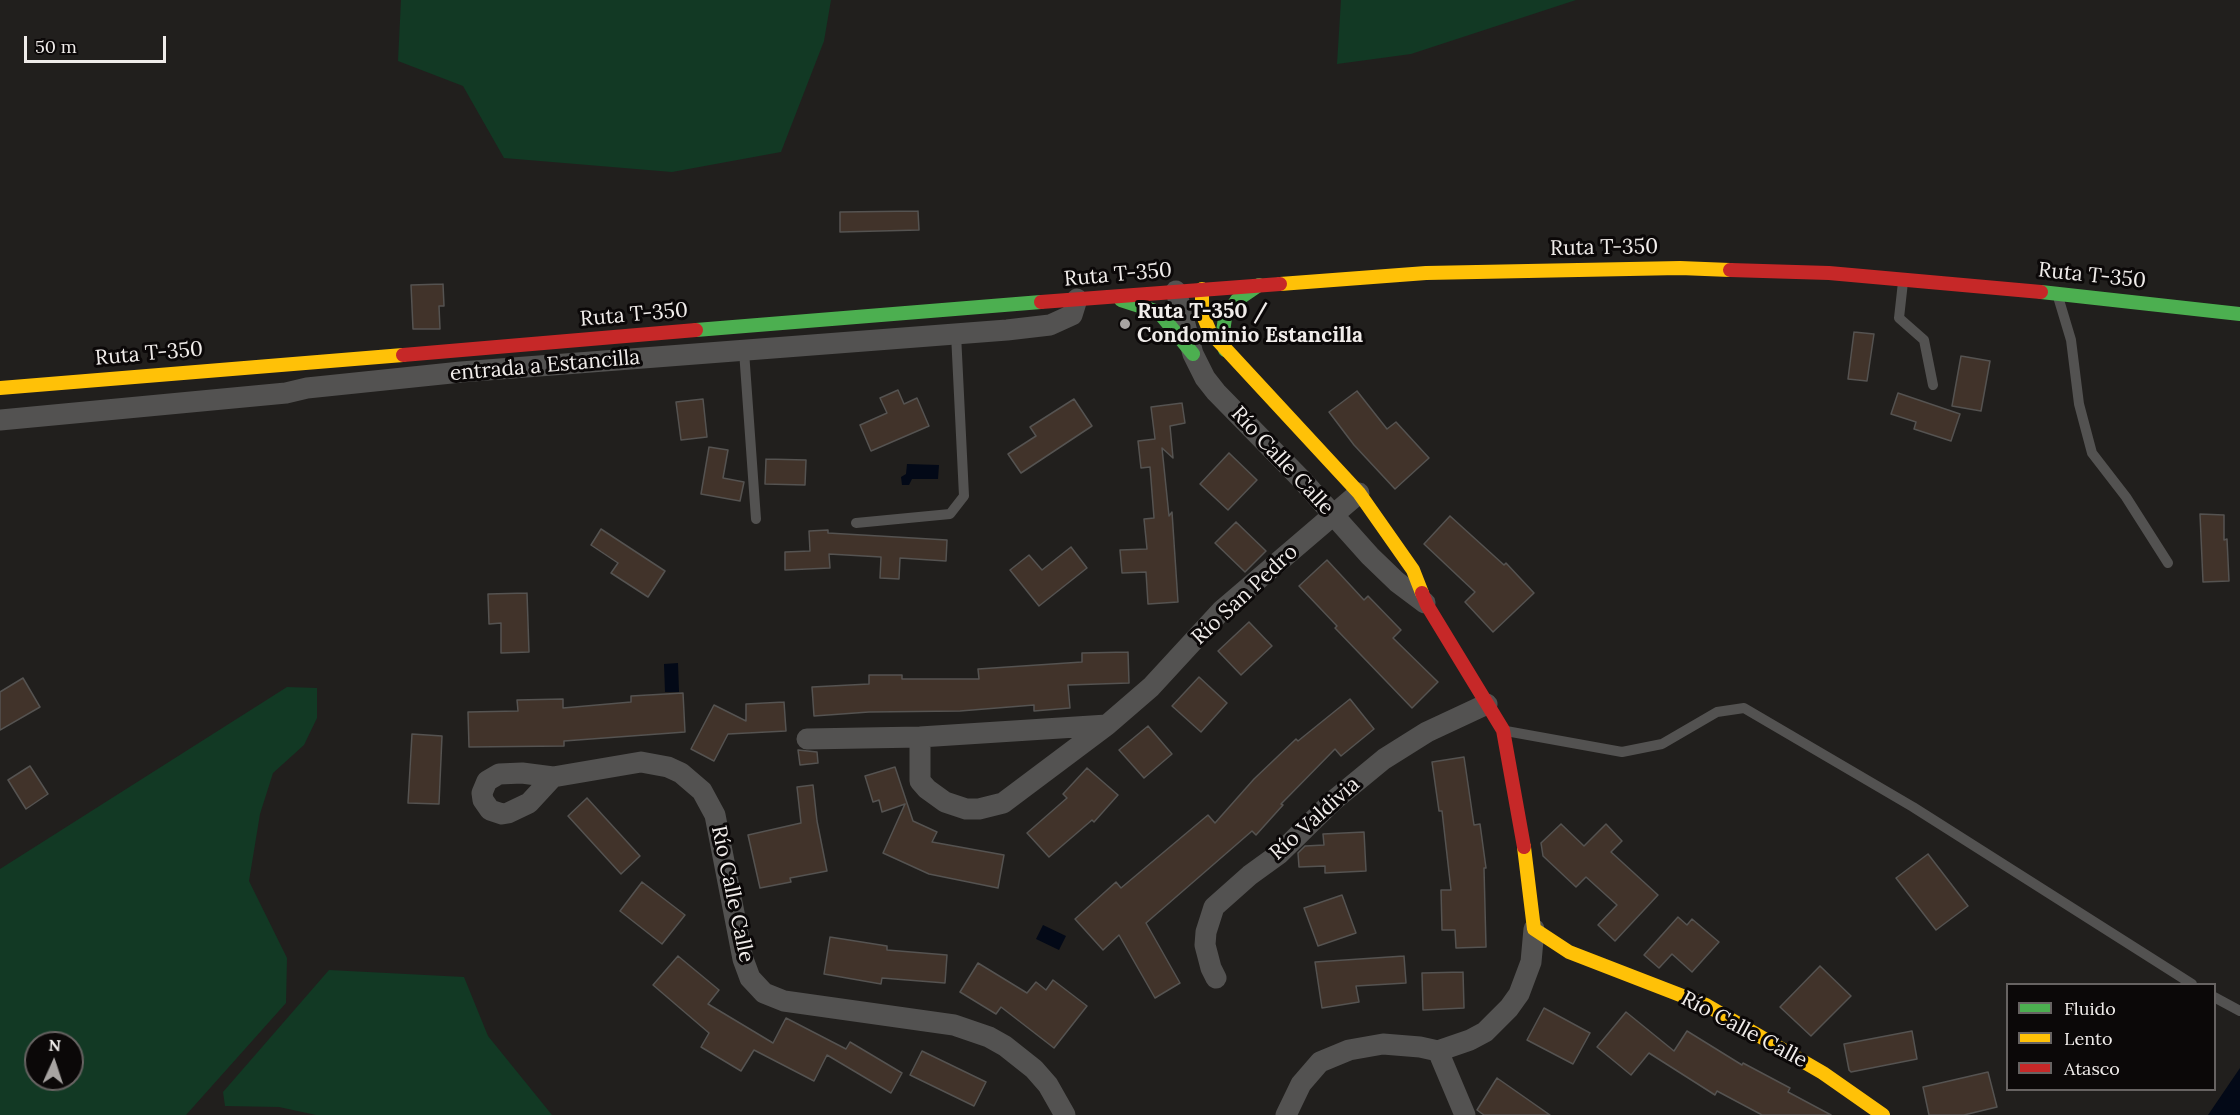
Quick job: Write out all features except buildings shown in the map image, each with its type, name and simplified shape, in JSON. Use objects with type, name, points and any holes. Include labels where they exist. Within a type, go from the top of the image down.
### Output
[{"type":"main road","name":"Ruta T-350","points":[[0,388],[1110,296],[1426,273],[1605,268],[1754,270],[1904,279],[2240,314]]},
{"type":"main road","points":[[1225,350],[1222,339],[1225,318],[1238,300],[1259,285]]},
{"type":"main road","name":"Río Calle Calle","points":[[1202,289],[1201,304],[1210,332],[1359,493],[1413,570],[1428,605],[1503,730],[1526,856],[1534,929],[1569,952],[1706,1005],[1823,1073],[1883,1115]]},
{"type":"main road","points":[[1110,296],[1162,316],[1193,354]]},
{"type":"street","name":"Río Calle Calle","points":[[1176,291],[1193,354],[1205,378],[1216,392],[1334,515],[1370,556],[1397,582],[1428,605]]},
{"type":"street","name":"entrada a Estancilla","points":[[0,420],[286,393],[307,388],[471,372],[1050,325],[1072,315],[1077,299]]},
{"type":"street","points":[[307,388],[315,361]]},
{"type":"street","name":"Río San Pedro","points":[[920,737],[920,781],[927,789],[955,806],[979,809],[1003,803],[1107,725],[1151,687],[1221,610],[1359,493]]},
{"type":"street","name":"Río Valdivia","points":[[1216,978],[1207,957],[1205,945],[1207,926],[1214,908],[1250,875],[1287,846],[1333,801],[1384,759],[1427,732],[1486,704]]},
{"type":"street","points":[[807,739],[920,737],[1107,725]]},
{"type":"street","name":"Río Calle Calle","points":[[553,777],[640,762],[681,773],[702,791],[715,814],[742,959],[750,978],[764,993],[784,1001],[954,1025],[989,1037],[1005,1046],[1034,1069],[1048,1085],[1065,1115]]},
{"type":"street","name":"Río Calle Calle","points":[[1286,1115],[1293,1096],[1310,1072],[1320,1062],[1334,1055],[1365,1046],[1383,1044],[1438,1051],[1485,1032],[1509,1008],[1519,994],[1529,970],[1534,929]]},
{"type":"street","points":[[1438,1051],[1465,1115]]},
{"type":"lane","points":[[1904,279],[1899,318],[1924,339],[1933,385]]},
{"type":"lane","points":[[2058,294],[2070,340],[2079,404],[2092,453],[2126,497],[2168,563]]},
{"type":"lane","points":[[856,523],[950,514],[964,496],[956,334]]},
{"type":"lane","points":[[744,351],[756,519]]},
{"type":"lane","points":[[1503,730],[1622,752],[1662,744],[1716,712],[1744,708],[1913,807],[2190,983]]},
{"type":"lane","points":[[2216,998],[2240,1011]]},
{"type":"green space","points":[[401,0],[831,0],[824,41],[781,152],[672,172],[504,158],[463,86],[398,61]]},
{"type":"green space","points":[[1341,0],[1576,0],[1411,54],[1337,64]]},
{"type":"green space","points":[[287,687],[317,688],[317,718],[304,745],[273,773],[260,814],[249,881],[287,958],[286,1003],[186,1115],[0,1115],[0,869]]},
{"type":"green space","points":[[329,970],[464,977],[488,1036],[552,1115],[316,1115],[279,1107],[225,1106],[223,1092]]},
{"type":"shaded area","points":[[907,464],[939,465],[938,479],[912,479],[909,485],[902,485],[901,477],[906,474]]},
{"type":"shaded area","points":[[678,663],[679,692],[665,692],[664,664]]},
{"type":"shaded area","points":[[1043,925],[1066,936],[1059,950],[1036,939]]},
{"type":"shaded area","points":[[2240,1068],[2240,1115],[2208,1115]]},
{"type":"traffic: fast","points":[[1225,350],[1222,339],[1225,318],[1237,300],[1259,285]]},
{"type":"traffic: fast","points":[[2041,292],[2240,314]]},
{"type":"traffic: fast","points":[[1121,300],[1155,311],[1162,316],[1193,354]]},
{"type":"traffic: fast","points":[[696,330],[1041,302]]},
{"type":"traffic: slow","points":[[1280,284],[1426,273],[1680,268],[1730,270]]},
{"type":"traffic: slow","points":[[1202,289],[1202,313],[1210,332],[1359,493],[1413,570],[1422,593]]},
{"type":"traffic: slow","points":[[0,388],[403,355]]},
{"type":"traffic: slow","points":[[1524,847],[1534,929],[1569,952],[1706,1005],[1823,1073],[1883,1115]]},
{"type":"traffic: jam","points":[[1730,270],[1829,273],[2041,292]]},
{"type":"traffic: jam","points":[[1041,302],[1280,284]]},
{"type":"traffic: jam","points":[[403,355],[696,330]]},
{"type":"traffic: jam","points":[[1422,593],[1427,605],[1503,730],[1524,847]]},
{"type":"place","name":"Ruta T-350 / Condominio Estancilla","points":[[1125,324]]}]
